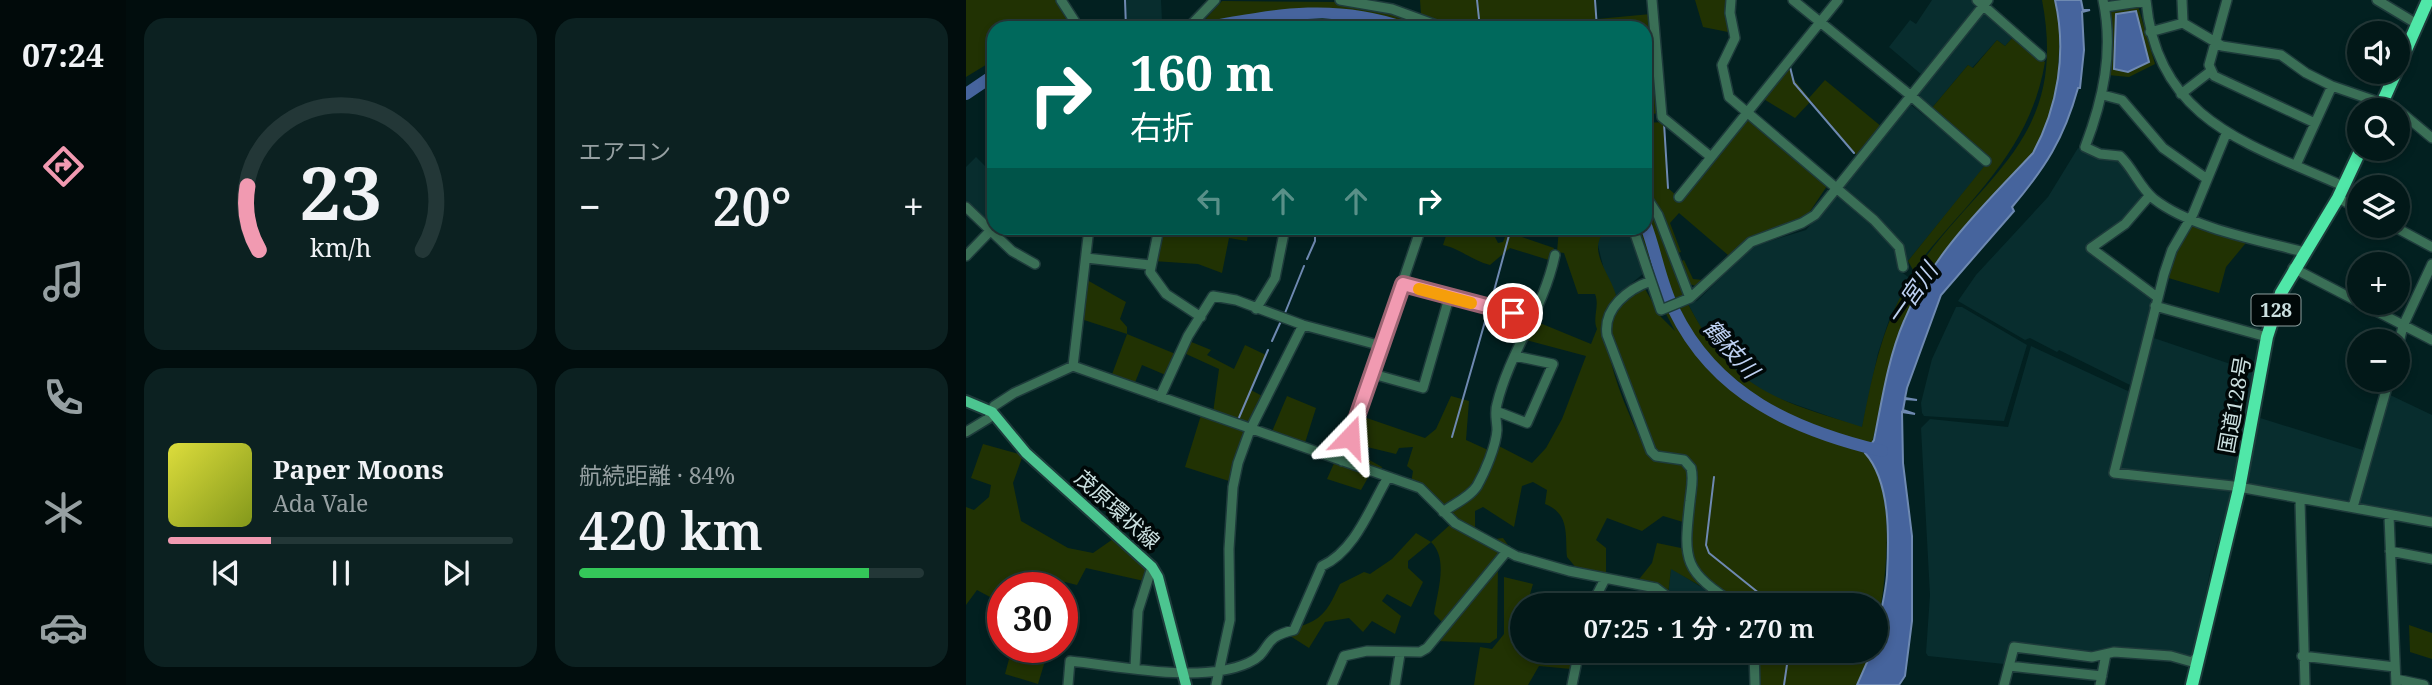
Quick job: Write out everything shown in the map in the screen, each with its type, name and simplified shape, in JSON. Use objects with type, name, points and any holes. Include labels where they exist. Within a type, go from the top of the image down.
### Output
[{"type":"highway","points":[[2410,40],[2428,0]]},
{"type":"highway","name":"国道128号","points":[[2192,685],[2239,489],[2267,337],[2281,293],[2293,268],[2341,192],[2355,161]]},
{"type":"main road","name":"茂原環状線","points":[[966,401],[992,412],[1026,453],[1152,567],[1157,577],[1180,672],[1186,685]]},
{"type":"street","points":[[1061,0],[1074,21]]},
{"type":"street","points":[[1195,21],[1215,0]]},
{"type":"street","points":[[1340,0],[1392,9],[1425,21]]},
{"type":"street","points":[[1652,0],[1662,117],[1711,157]]},
{"type":"street","points":[[1731,0],[1730,13],[1735,38],[1721,65],[1728,97],[1838,187],[1899,247],[1903,267]]},
{"type":"street","points":[[1793,0],[1986,161]]},
{"type":"street","points":[[1679,197],[1838,0]]},
{"type":"street","points":[[2182,0],[2183,23]]},
{"type":"street","points":[[2227,0],[2213,42],[2209,65],[2211,71],[2220,81],[2315,123]]},
{"type":"street","points":[[2377,0],[2417,24]]},
{"type":"street","points":[[2304,252],[2212,228],[2188,218],[2150,195],[2120,156],[2100,154],[2085,147],[2103,95],[2106,66],[2104,4],[2146,1],[2150,32],[2161,62],[2197,112],[2226,134],[2296,165],[2347,198]]},
{"type":"street","points":[[1635,235],[1661,310],[1664,309],[1688,298],[1751,242],[1802,223],[1815,215],[1983,2],[2041,55]]},
{"type":"street","points":[[2150,32],[2183,23],[2222,47],[2281,55],[2306,74],[2359,98]]},
{"type":"street","points":[[2182,94],[2211,71]]},
{"type":"street","points":[[2296,165],[2332,86]]},
{"type":"street","points":[[2103,95],[2122,100],[2163,148],[2207,179]]},
{"type":"street","points":[[2410,119],[2432,137]]},
{"type":"street","points":[[2226,134],[2172,250],[2156,302],[2114,473],[2239,489],[2432,522]]},
{"type":"street","points":[[2150,195],[2125,224],[2091,248],[2156,302],[2267,337]]},
{"type":"street","points":[[1652,206],[1658,215],[1688,298]]},
{"type":"street","points":[[966,207],[987,225]]},
{"type":"street","points":[[966,257],[987,234]]},
{"type":"street","points":[[997,235],[1012,251],[1035,264]]},
{"type":"street","points":[[1073,366],[1088,235]]},
{"type":"street","points":[[1157,235],[1150,272],[1166,294],[1201,317]]},
{"type":"street","points":[[1256,309],[1275,278],[1284,235]]},
{"type":"street","points":[[1342,461],[1403,284],[1416,235]]},
{"type":"street","points":[[2410,235],[2432,247]]},
{"type":"street","points":[[1443,512],[1476,488],[1495,438],[1496,411],[1515,356],[1547,288],[1555,255]]},
{"type":"street","points":[[1086,258],[1150,265]]},
{"type":"street","points":[[2402,329],[2432,264]]},
{"type":"street","points":[[2293,268],[2432,340]]},
{"type":"street","points":[[1651,281],[1630,290],[1617,302],[1609,318],[1607,335],[1651,451],[1662,457],[1684,460],[1691,468],[1685,545],[1688,561],[1704,580],[1721,593]]},
{"type":"street","points":[[1403,284],[1535,318]]},
{"type":"street","points":[[1160,397],[1213,296],[1236,300],[1303,325],[1382,346]]},
{"type":"street","points":[[1373,374],[1423,387],[1449,298]]},
{"type":"street","points":[[1216,685],[1230,620],[1229,561],[1233,487],[1250,430],[1303,325]]},
{"type":"street","points":[[1496,411],[1527,423],[1553,364],[1515,356]]},
{"type":"street","points":[[966,432],[989,418],[994,406],[1014,393],[1073,366],[1420,488],[1455,523],[1507,551],[1535,562],[1656,588],[1662,593]]},
{"type":"street","points":[[2353,507],[2386,392]]},
{"type":"street","points":[[1068,685],[1070,661],[1180,672],[1219,671],[1248,664],[1264,651],[1270,638],[1294,630],[1322,566],[1336,559],[1348,546],[1388,477]]},
{"type":"street","points":[[2301,501],[2302,656],[2305,685]]},
{"type":"street","points":[[2389,516],[2396,682],[2424,685]]},
{"type":"street","points":[[1332,685],[1344,656],[1367,651],[1400,654],[1420,652],[1427,648],[1507,551]]},
{"type":"street","points":[[2390,551],[2432,559]]},
{"type":"street","points":[[1135,667],[1138,611],[1152,567]]},
{"type":"street","points":[[1598,593],[1605,579]]},
{"type":"street","points":[[2004,685],[2014,647],[2092,657],[2106,654],[2171,656],[2192,662],[2199,656]]},
{"type":"street","points":[[1395,685],[1400,654]]},
{"type":"street","points":[[2009,666],[2101,680],[2106,654]]},
{"type":"street","points":[[2302,656],[2395,667]]},
{"type":"street","points":[[1572,685],[1577,663]]},
{"type":"street","points":[[1754,663],[1755,685]]},
{"type":"shaded area","points":[[1125,0],[1161,0],[1162,21],[1126,21]]},
{"type":"shaded area","points":[[1932,0],[1973,0],[1979,4],[1922,75],[1889,47],[1910,20],[1916,24]]},
{"type":"shaded area","points":[[1984,9],[2015,35],[2005,46],[1997,40],[1972,68],[1968,65],[1931,109],[1915,96]]},
{"type":"shaded area","points":[[1911,105],[1986,165],[1908,261],[1842,185]]},
{"type":"shaded area","points":[[2078,148],[2119,161],[2144,194],[2125,221],[2087,248],[2155,299],[2130,385],[2059,350],[2057,352],[2030,338],[2025,340],[1958,301],[1976,275],[2048,197]]},
{"type":"shaded area","points":[[976,157],[987,168],[987,226],[966,203],[966,167]]},
{"type":"shaded area","points":[[1836,194],[1879,230],[1894,248],[1900,271],[1911,279],[1890,317],[1878,353],[1862,428],[1766,394],[1730,368],[1705,336],[1687,302],[1697,301],[1754,246],[1806,230]]},
{"type":"shaded area","points":[[1600,235],[1630,235],[1644,273],[1616,296],[1604,270],[1597,241]]},
{"type":"shaded area","points":[[1956,307],[1962,307],[2027,345],[2004,421],[1924,416],[1922,413],[1921,403],[1932,359]]},
{"type":"shaded area","points":[[2148,336],[2254,372],[2234,480],[2230,483],[2124,472],[2119,466]]},
{"type":"shaded area","points":[[2031,346],[2130,392],[2111,477],[2232,490],[2213,558],[2192,659],[2095,655],[2014,644],[2004,664],[1928,656],[1926,653],[1930,595],[1921,428],[1930,419],[2008,427]]},
{"type":"shaded area","points":[[2388,394],[2432,415],[2432,520],[2357,504]]},
{"type":"shaded area","points":[[2257,417],[2366,451],[2351,502],[2347,506],[2243,486]]},
{"type":"shaded area","points":[[1671,568],[1709,593],[1668,593]]},
{"type":"green space","points":[[966,0],[1055,0],[1071,21],[987,21],[987,64],[966,77]]},
{"type":"green space","points":[[1420,0],[1595,0],[1597,19],[1651,14],[1652,21],[1434,21],[1421,15]]},
{"type":"green space","points":[[1695,0],[1730,0],[1733,33],[1703,27]]},
{"type":"green space","points":[[2042,0],[2055,0],[2060,29],[2057,94],[2040,139],[2033,153],[1936,262],[1914,300],[1898,337],[1872,443],[1862,445],[1758,404],[1732,384],[1710,361],[1674,308],[1687,302],[1721,355],[1758,387],[1804,408],[1862,427],[1887,327],[1904,290],[1941,238],[2014,152],[2031,122],[2043,88],[2047,48]]},
{"type":"green space","points":[[1222,1],[1339,2],[1369,6],[1415,21],[1382,21],[1306,9],[1224,21],[1204,21]]},
{"type":"green space","points":[[2138,6],[2155,64],[2129,77],[2108,75],[2108,13]]},
{"type":"green space","points":[[1298,13],[1333,14],[1366,21],[1252,21]]},
{"type":"green space","points":[[1652,25],[1660,113],[1652,114]]},
{"type":"green space","points":[[2015,35],[2045,62],[2026,123],[1994,174],[1913,270],[1908,261],[1990,159],[1931,109],[1968,65],[1973,68],[1997,40],[2005,46]]},
{"type":"green space","points":[[1790,61],[1792,77],[1809,98],[1825,80],[1882,127],[1858,157],[1811,101],[1795,118],[1762,98]]},
{"type":"green space","points":[[1747,116],[1829,183],[1807,216],[1751,239],[1699,287],[1686,283],[1679,262],[1684,260],[1693,279],[1703,280],[1728,255],[1679,213],[1670,223],[1681,252],[1676,254],[1652,198],[1652,123],[1664,122],[1668,188],[1679,198]]},
{"type":"green space","points":[[1652,210],[1685,296],[1672,302],[1650,235]]},
{"type":"green space","points":[[2188,222],[2250,238],[2226,267],[2219,293],[2165,277]]},
{"type":"green space","points":[[1159,235],[1248,235],[1247,241],[1229,238],[1222,273],[1198,264],[1153,261]]},
{"type":"green space","points":[[1446,235],[1494,235],[1498,243],[1503,242],[1506,235],[1522,235],[1554,248],[1552,261],[1510,248],[1490,265],[1443,245]]},
{"type":"green space","points":[[1558,235],[1602,235],[1598,251],[1617,301],[1608,348],[1619,388],[1646,451],[1681,463],[1689,476],[1683,522],[1663,516],[1642,531],[1607,518],[1596,540],[1606,548],[1606,576],[1578,570],[1567,557],[1566,533],[1562,519],[1559,513],[1545,504],[1547,490],[1533,482],[1522,486],[1514,527],[1483,507],[1475,511],[1475,527],[1495,539],[1503,538],[1508,545],[1505,548],[1466,528],[1447,511],[1477,489],[1495,444],[1532,463],[1546,448],[1562,419],[1586,356],[1526,340],[1535,321],[1591,344],[1597,329],[1597,303],[1595,294],[1578,294],[1564,253],[1557,252]]},
{"type":"green space","points":[[1637,235],[1648,235],[1669,303],[1662,306]]},
{"type":"green space","points":[[1087,280],[1126,302],[1120,319],[1127,327],[1127,334],[1081,319]]},
{"type":"green space","points":[[1645,289],[1661,317],[1675,331],[1665,312],[1672,309],[1711,368],[1741,395],[1780,417],[1850,443],[1863,451],[1875,466],[1886,511],[1886,565],[1883,593],[1725,593],[1709,582],[1689,561],[1694,469],[1686,458],[1659,454],[1647,441],[1608,326],[1622,303]]},
{"type":"green space","points":[[1127,334],[1178,355],[1168,376],[1142,365],[1134,385],[1111,377]]},
{"type":"green space","points":[[1189,341],[1211,350],[1207,355],[1234,369],[1245,345],[1266,355],[1251,390],[1264,397],[1250,427],[1213,413],[1219,369],[1184,353]]},
{"type":"green space","points":[[1287,396],[1316,408],[1304,446],[1271,434]]},
{"type":"green space","points":[[1451,396],[1469,401],[1466,440],[1488,450],[1477,482],[1444,509],[1411,483],[1413,471],[1407,466],[1413,447],[1399,448],[1396,454],[1367,447],[1364,457],[1382,467],[1381,473],[1346,460],[1361,416],[1425,438],[1436,429]]},
{"type":"green space","points":[[1201,415],[1245,431],[1232,482],[1185,467]]},
{"type":"green space","points":[[983,444],[1023,455],[1013,483],[1021,521],[1068,548],[1093,553],[1113,539],[1148,570],[1144,581],[1086,568],[1078,583],[1078,572],[987,572],[987,595],[977,590],[966,605],[966,507],[974,510],[989,497],[991,485],[971,478]]},
{"type":"green space","points":[[1335,461],[1370,474],[1361,490],[1327,479]]},
{"type":"green space","points":[[1452,523],[1502,552],[1446,621],[1442,622],[1434,614],[1441,567],[1431,542]]},
{"type":"green space","points":[[1416,533],[1431,542],[1408,561],[1408,568],[1423,582],[1411,607],[1387,594],[1382,601],[1401,616],[1395,634],[1372,621],[1363,632],[1349,618],[1325,622],[1309,648],[1287,634],[1323,614],[1340,584],[1364,572],[1370,574],[1392,559]]},
{"type":"green space","points":[[1657,543],[1681,548],[1690,571],[1716,593],[1709,593],[1671,569],[1668,593],[1636,583],[1652,563]]},
{"type":"green space","points":[[1498,565],[1497,638],[1490,643],[1436,641]]},
{"type":"green space","points":[[1504,577],[1533,584],[1530,593],[1510,593],[1510,663],[1571,663],[1571,669],[1539,666],[1528,685],[1474,685],[1480,647],[1492,649],[1504,634]]},
{"type":"green space","points":[[2409,625],[2432,633],[2432,659],[2410,652]]},
{"type":"green space","points":[[1008,663],[1044,663],[1038,684],[1005,674]]},
{"type":"green space","points":[[1756,663],[1867,663],[1857,685],[1757,685]]},
{"type":"water","points":[[2055,0],[2081,0],[2083,10],[2090,10],[2082,12],[2084,50],[2080,88],[2060,138],[2012,207],[2014,211],[1941,295],[1907,388],[1905,398],[1917,400],[1905,399],[1903,410],[1915,414],[1902,412],[1903,463],[1912,536],[1912,621],[1905,676],[1899,685],[1857,685],[1867,663],[1888,663],[1888,593],[1884,593],[1888,528],[1880,479],[1865,453],[1874,440],[1894,350],[1915,297],[1944,252],[1978,211],[2033,153],[2042,135],[2058,79],[2059,20]]},
{"type":"water","points":[[2136,11],[2149,62],[2128,72],[2114,69],[2116,14]]},
{"type":"waterway","points":[[1125,0],[1126,21]]},
{"type":"waterway","points":[[1477,0],[1479,21]]},
{"type":"waterway","points":[[1595,0],[1596,21]]},
{"type":"waterway","name":"鶴枝川","points":[[1242,21],[1304,14],[1353,16],[1382,21]]},
{"type":"waterway","points":[[1790,67],[1794,83],[1854,153]]},
{"type":"waterway","name":"鶴枝川","points":[[966,94],[987,80]]},
{"type":"waterway","points":[[1664,123],[1668,188]]},
{"type":"waterway","points":[[1307,259],[1315,235]]},
{"type":"waterway","points":[[1491,302],[1509,235]]},
{"type":"waterway","name":"鶴枝川","points":[[1649,235],[1674,310],[1691,340],[1711,365],[1760,404],[1788,420],[1882,451]]},
{"type":"waterway","points":[[1285,313],[1304,266]]},
{"type":"waterway","points":[[1452,437],[1488,311]]},
{"type":"waterway","points":[[1272,341],[1281,321]]},
{"type":"waterway","points":[[1238,420],[1268,350]]},
{"type":"waterway","points":[[1714,477],[1706,545],[1709,553],[1759,593]]},
{"type":"waterway","points":[[1784,685],[1787,663]]},
{"type":"slow traffic","points":[[1419,289],[1471,303]]},
{"type":"route","points":[[1350,437],[1403,284],[1513,313]]},
{"type":"water label","name":"一宮川","points":[[1912,294]]}]
